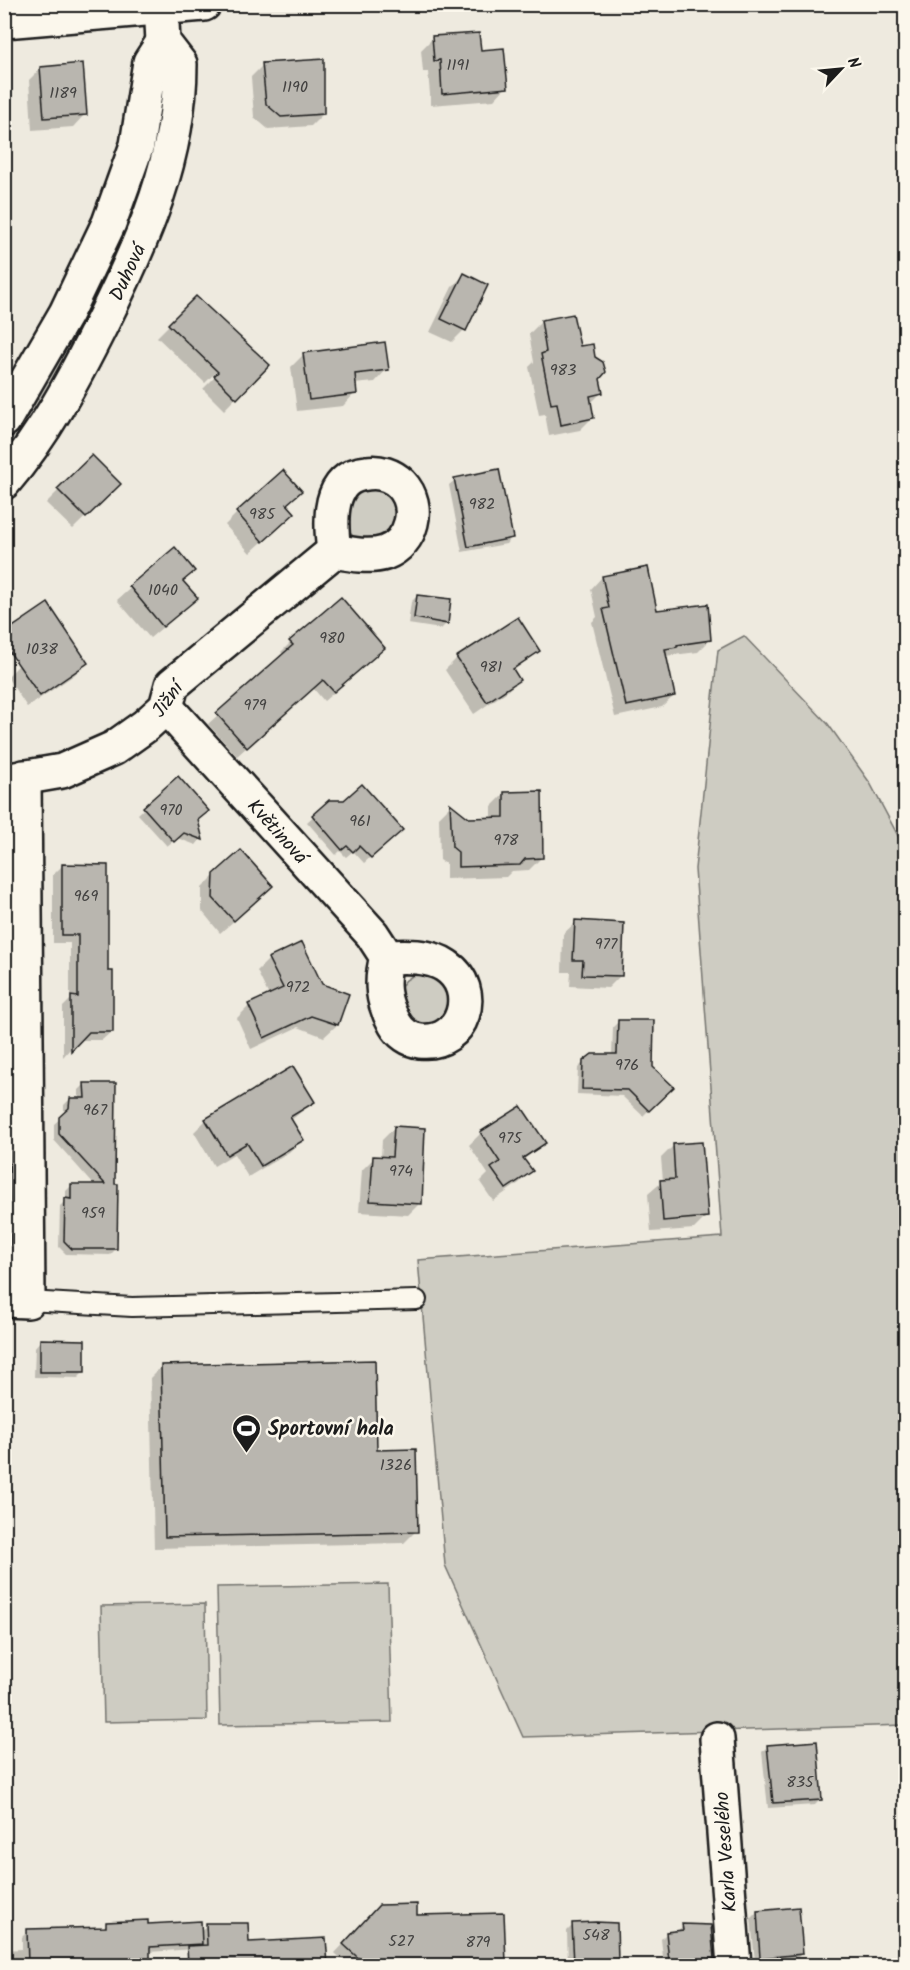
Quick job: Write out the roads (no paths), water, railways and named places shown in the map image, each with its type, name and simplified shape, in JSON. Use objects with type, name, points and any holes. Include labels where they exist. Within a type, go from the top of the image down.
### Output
[{"type":"street","points":[[4,21],[204,4]]},
{"type":"street","points":[[161,6],[163,42]]},
{"type":"street","name":"Duhová","points":[[4,420],[66,313],[109,224],[137,145],[150,62],[163,42],[180,64],[180,92],[176,129],[162,184],[143,237],[79,371],[24,459],[4,482]]},
{"type":"street","points":[[109,224],[143,237]]},
{"type":"street","name":"Jižní","points":[[14,779],[62,771],[114,748],[145,726],[166,707],[172,685],[334,551]]},
{"type":"street","name":"Květinová","points":[[166,707],[372,934],[387,957]]},
{"type":"street","points":[[14,779],[16,1300]]},
{"type":"street","name":"Karla Veselého","points":[[717,1739],[734,1965]]},
{"type":"lane","points":[[16,1300],[132,1307],[417,1300]]},
{"type":"place","name":"Sportovní hala","points":[[247,1454]]}]
